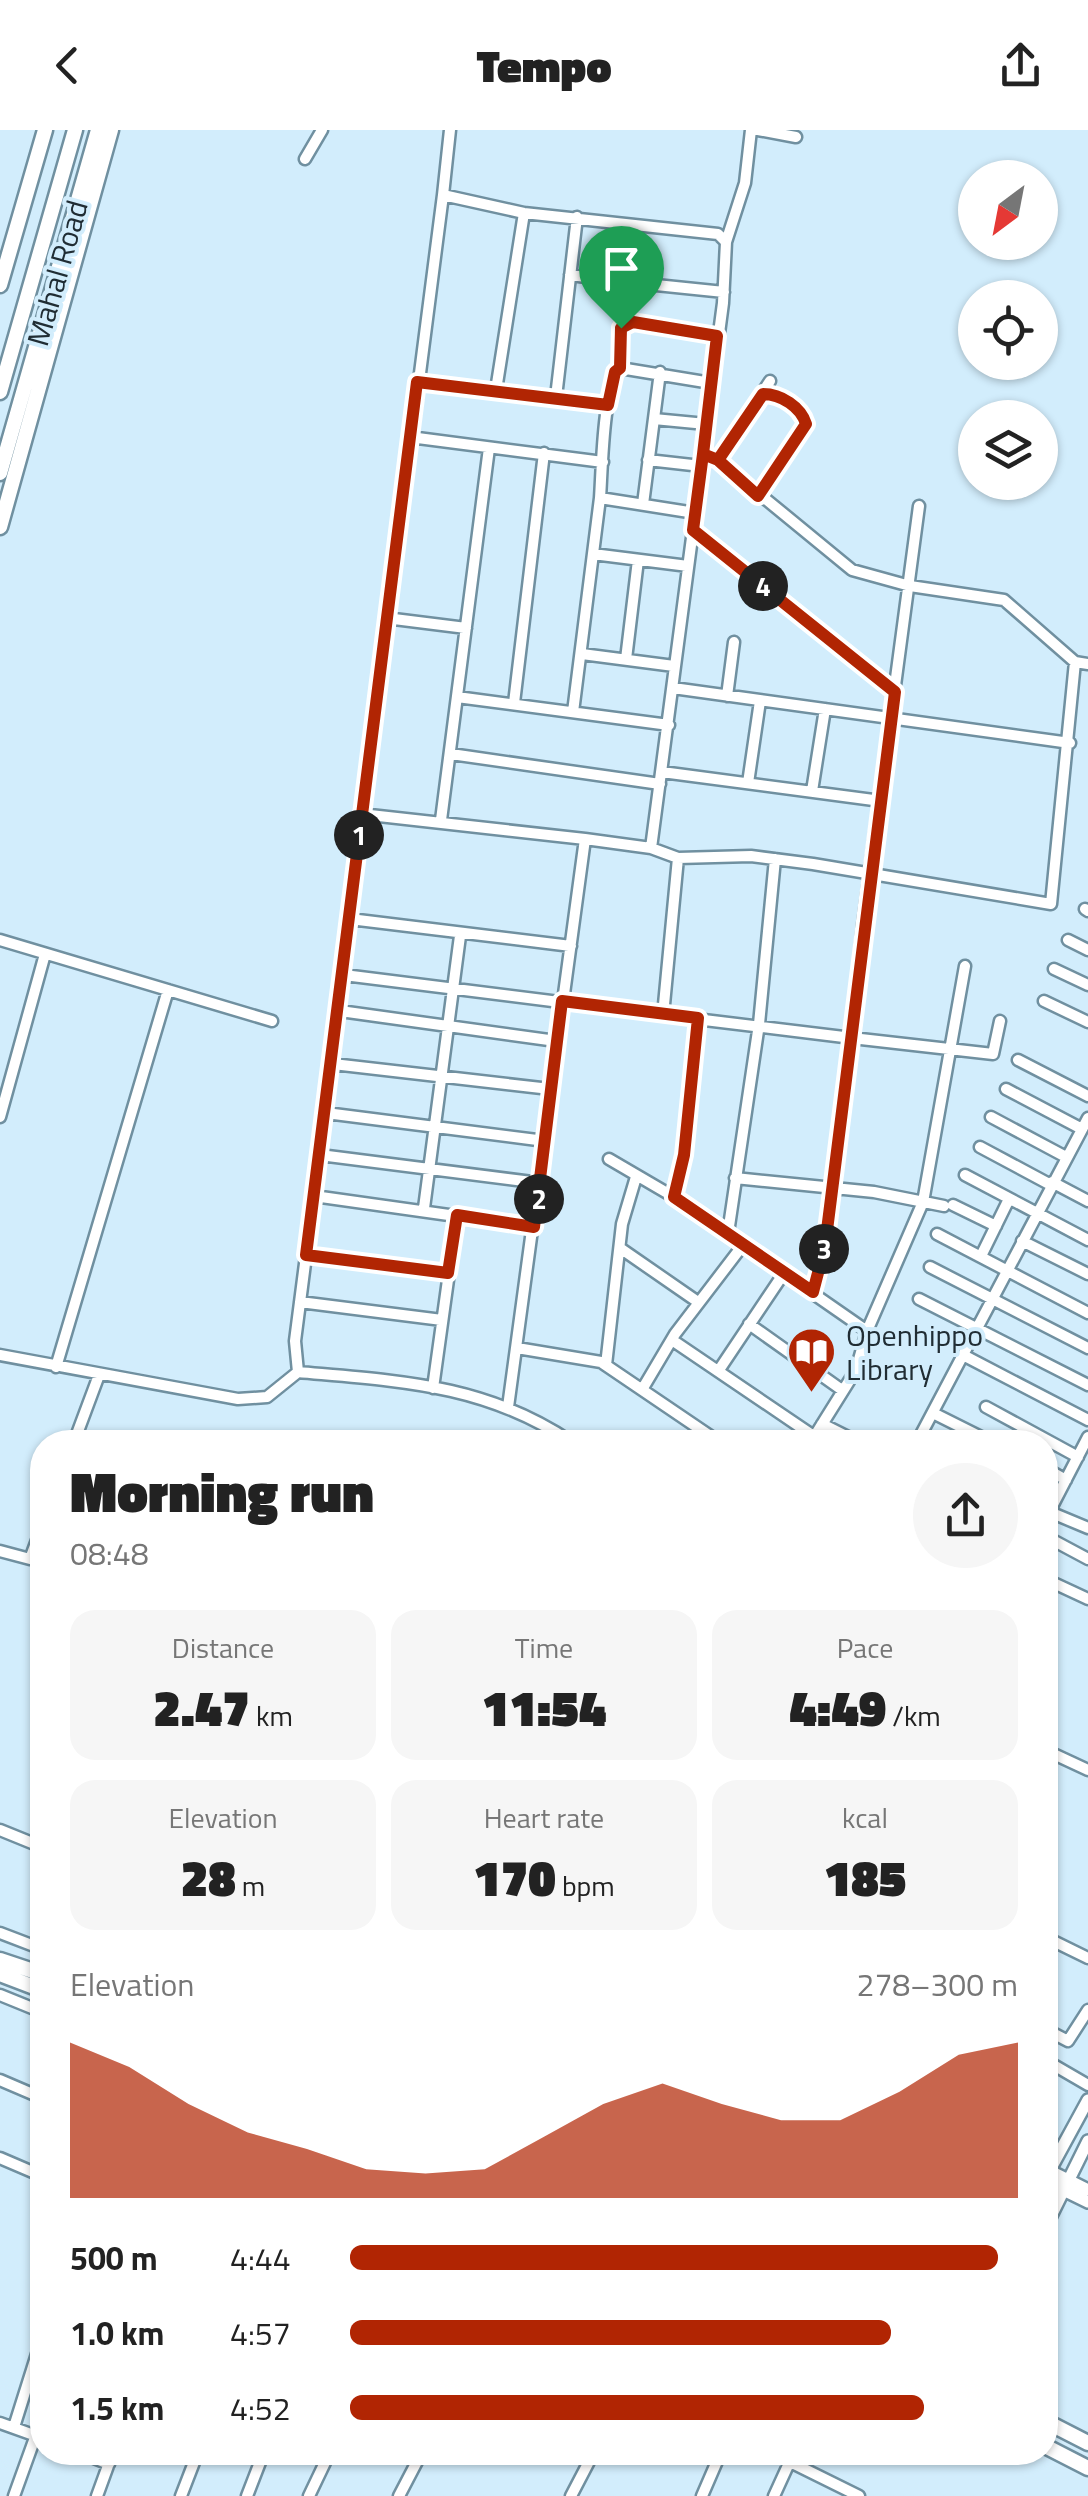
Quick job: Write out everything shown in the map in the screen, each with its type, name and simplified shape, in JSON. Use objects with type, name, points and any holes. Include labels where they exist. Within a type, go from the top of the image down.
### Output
[{"type":"main road","points":[[0,285],[44,130]]},
{"type":"main road","name":"Mahal Road","points":[[0,392],[75,130]]},
{"type":"main road","name":"Mahal Road","points":[[0,473],[98,130]]},
{"type":"main road","points":[[0,527],[111,130]]},
{"type":"main road","points":[[0,1960],[30,1970]]},
{"type":"main road","points":[[0,1974],[30,1985]]},
{"type":"main road","points":[[1058,2428],[1088,2443]]},
{"type":"main road","points":[[1058,2453],[1088,2468]]},
{"type":"street","points":[[305,159],[322,130]]},
{"type":"street","points":[[298,1372],[294,1341],[340,1012],[361,814],[417,382],[438,264],[450,130]]},
{"type":"street","points":[[651,848],[724,292],[726,242],[746,184],[754,130],[796,137]]},
{"type":"street","points":[[443,196],[524,212],[718,234],[726,242]]},
{"type":"street","points":[[496,390],[524,212]]},
{"type":"street","points":[[556,398],[578,217]]},
{"type":"street","points":[[570,275],[724,292]]},
{"type":"street","points":[[620,368],[627,282]]},
{"type":"street","points":[[621,328],[633,322],[717,336]]},
{"type":"street","points":[[573,712],[615,372],[620,368],[660,372],[711,382]]},
{"type":"street","points":[[643,504],[660,372]]},
{"type":"street","points":[[718,460],[770,380]]},
{"type":"street","points":[[417,382],[608,405]]},
{"type":"street","points":[[758,496],[806,424],[786,400],[763,394]]},
{"type":"street","points":[[654,419],[706,424]]},
{"type":"street","points":[[410,437],[603,462]]},
{"type":"street","points":[[441,820],[489,448]]},
{"type":"street","points":[[514,703],[544,452]]},
{"type":"street","points":[[361,814],[585,838],[651,848],[678,858],[726,855],[775,860],[1051,904],[1082,662],[1004,600],[910,586],[852,570],[718,460],[648,460]]},
{"type":"street","points":[[600,498],[695,513]]},
{"type":"street","points":[[813,1292],[832,1189],[862,925],[873,873],[919,506]]},
{"type":"street","points":[[693,530],[895,692]]},
{"type":"street","points":[[593,554],[688,566]]},
{"type":"street","points":[[626,659],[638,560]]},
{"type":"street","points":[[386,618],[466,628]]},
{"type":"street","points":[[728,696],[734,642]]},
{"type":"street","points":[[582,654],[674,666]]},
{"type":"street","points":[[673,688],[1070,743]]},
{"type":"street","points":[[458,697],[669,725]]},
{"type":"street","points":[[748,783],[760,700]]},
{"type":"street","points":[[812,792],[825,710]]},
{"type":"street","points":[[451,754],[882,800]]},
{"type":"street","points":[[508,1407],[585,838]]},
{"type":"street","points":[[663,1016],[678,858]]},
{"type":"street","points":[[728,1233],[759,1024],[775,860]]},
{"type":"street","points":[[350,919],[460,936],[570,946]]},
{"type":"street","points":[[424,1208],[460,936]]},
{"type":"street","points":[[0,940],[272,1021]]},
{"type":"street","points":[[1068,940],[1088,950]]},
{"type":"street","points":[[0,1117],[45,954]]},
{"type":"street","points":[[819,1430],[856,1370],[867,1331],[923,1202],[954,1050],[966,966]]},
{"type":"street","points":[[1054,968],[1088,985]]},
{"type":"street","points":[[344,975],[993,1054],[1000,1021]]},
{"type":"street","points":[[56,1368],[168,990]]},
{"type":"street","points":[[1044,1000],[1088,1022]]},
{"type":"street","points":[[340,1012],[449,1023],[556,1041]]},
{"type":"street","points":[[674,1197],[684,1155],[698,1018]]},
{"type":"street","points":[[1018,1060],[1088,1096]]},
{"type":"street","points":[[333,1064],[550,1089]]},
{"type":"street","points":[[924,1430],[1085,1124],[1006,1088]]},
{"type":"street","points":[[326,1113],[544,1141]]},
{"type":"street","points":[[991,1117],[1066,1156]]},
{"type":"street","points":[[980,1147],[1088,1201]]},
{"type":"street","points":[[320,1155],[540,1183]]},
{"type":"street","points":[[608,1159],[674,1197],[867,1331]]},
{"type":"street","points":[[964,1175],[1088,1240]]},
{"type":"street","points":[[606,1365],[628,1194],[636,1177]]},
{"type":"street","points":[[735,1178],[948,1205],[996,1226]]},
{"type":"street","points":[[314,1196],[424,1208],[534,1227]]},
{"type":"street","points":[[982,1256],[1009,1199]]},
{"type":"street","points":[[432,1388],[457,1215]]},
{"type":"street","points":[[937,1234],[1088,1313]]},
{"type":"street","points":[[1022,1240],[1088,1274]]},
{"type":"street","points":[[643,1388],[698,1302],[743,1245]]},
{"type":"street","points":[[620,1248],[698,1302]]},
{"type":"street","points":[[306,1255],[448,1273]]},
{"type":"street","points":[[930,1268],[1088,1348]]},
{"type":"street","points":[[719,1370],[784,1272]]},
{"type":"street","points":[[920,1299],[1088,1385]]},
{"type":"street","points":[[300,1302],[442,1320]]},
{"type":"street","points":[[749,1324],[842,1390]]},
{"type":"street","points":[[672,1340],[800,1430]]},
{"type":"street","points":[[517,1348],[606,1365],[702,1430]]},
{"type":"street","points":[[0,1355],[238,1399],[267,1397],[298,1372],[432,1388],[492,1399],[549,1430]]},
{"type":"street","points":[[963,1355],[1088,1420]]},
{"type":"street","points":[[78,1430],[99,1375]]},
{"type":"street","points":[[986,1407],[1028,1430]]},
{"type":"street","points":[[933,1413],[967,1430]]},
{"type":"street","points":[[822,1424],[834,1430]]},
{"type":"street","points":[[1058,1494],[1088,1437]]},
{"type":"street","points":[[1058,1446],[1078,1457]]},
{"type":"street","points":[[1058,1475],[1066,1480]]},
{"type":"street","points":[[1058,1518],[1084,1526],[1087,1512]]},
{"type":"street","points":[[1058,1543],[1088,1559]]},
{"type":"street","points":[[0,1551],[30,1560]]},
{"type":"street","points":[[1058,1585],[1088,1599]]},
{"type":"street","points":[[1058,1756],[1088,1770]]},
{"type":"street","points":[[0,1830],[30,1841]]},
{"type":"street","points":[[0,1933],[30,1944]]},
{"type":"street","points":[[1058,1943],[1088,1958]]},
{"type":"street","points":[[0,1996],[30,2007]]},
{"type":"street","points":[[1058,2034],[1071,2039],[1088,2010]]},
{"type":"street","points":[[1058,2068],[1088,2086]]},
{"type":"street","points":[[0,2080],[30,2093]]},
{"type":"street","points":[[1058,2155],[1088,2100]]},
{"type":"street","points":[[1058,2204],[1088,2141]]},
{"type":"street","points":[[0,2158],[30,2171]]},
{"type":"street","points":[[1058,2182],[1088,2190]]},
{"type":"street","points":[[1068,2186],[1088,2202]]},
{"type":"street","points":[[14,2427],[30,2376]]},
{"type":"street","points":[[0,2422],[30,2433]]},
{"type":"street","points":[[14,2496],[30,2458]]},
{"type":"street","points":[[97,2496],[108,2465]]},
{"type":"street","points":[[193,2465],[182,2493],[198,2496]]},
{"type":"street","points":[[248,2496],[259,2465]]},
{"type":"street","points":[[309,2496],[324,2465]]},
{"type":"street","points":[[398,2496],[415,2465]]},
{"type":"street","points":[[571,2496],[587,2465]]},
{"type":"street","points":[[702,2496],[715,2465]]},
{"type":"street","points":[[774,2496],[789,2465]]},
{"type":"street","points":[[796,2465],[860,2496]]},
{"type":"street","points":[[826,2496],[831,2482]]},
{"type":"place","name":"Openhippo Library","points":[[811,1394]]},
{"type":"route","points":[[621,328],[620,368],[615,372],[608,405],[417,382],[361,814],[339,1025],[306,1255],[448,1273],[457,1215],[534,1227],[562,1001],[698,1018],[684,1155],[674,1197],[813,1292],[825,1246],[858,992],[862,925],[873,873],[895,692],[693,530],[703,454],[718,460],[763,394],[786,400],[805,418],[806,424],[758,496],[718,460],[703,454],[717,336],[633,322],[621,328]]}]
